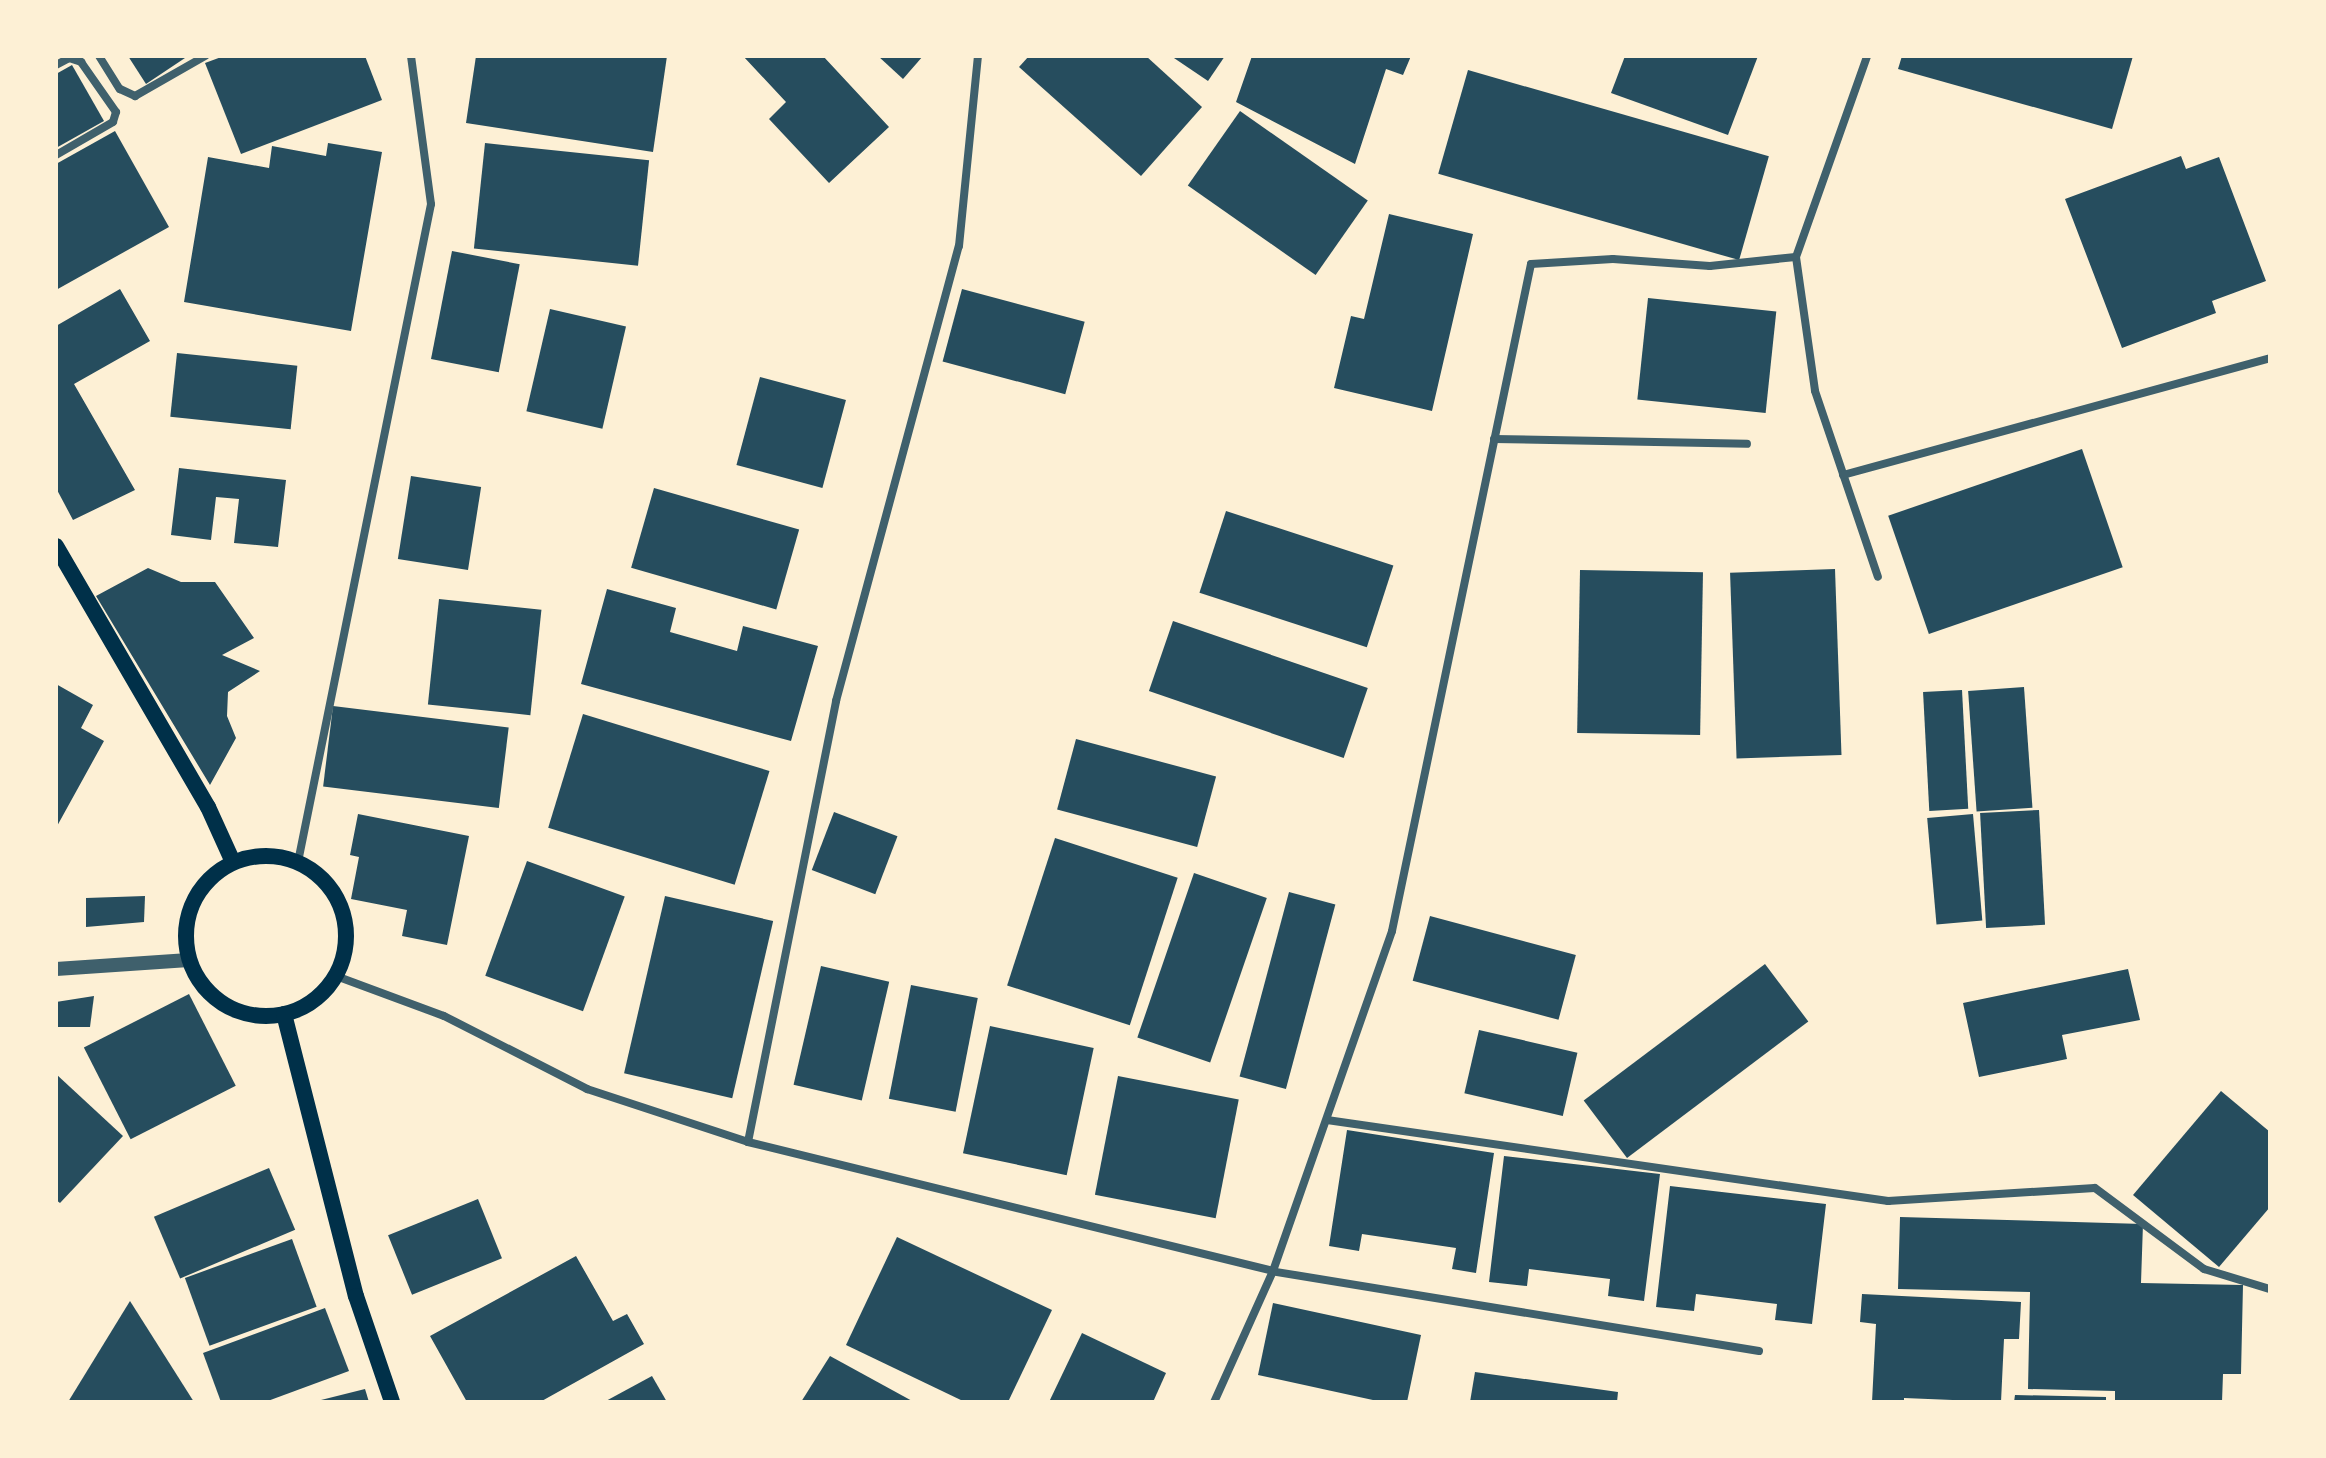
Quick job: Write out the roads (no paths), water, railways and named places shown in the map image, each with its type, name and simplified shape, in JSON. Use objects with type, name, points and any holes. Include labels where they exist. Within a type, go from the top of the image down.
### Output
[{"type":"main road","points":[[56,546],[208,807],[233,862]]},
{"type":"main road","points":[[266,855],[298,862],[325,881],[342,910],[346,943],[336,976],[314,1000],[284,1014],[255,1015],[227,1006],[204,986],[189,960],[185,931],[192,903],[209,878],[233,862],[266,855]]},
{"type":"main road","points":[[284,1014],[356,1296],[392,1402]]},
{"type":"street","points":[[99,56],[120,89],[135,96],[205,56]]},
{"type":"street","points":[[298,862],[431,204],[411,56]]},
{"type":"street","points":[[748,1142],[836,701],[959,246],[978,56]]},
{"type":"street","points":[[1867,56],[1796,257],[1815,391],[1878,577]]},
{"type":"street","points":[[56,65],[69,58],[81,62],[116,112],[113,122],[56,155]]},
{"type":"street","points":[[1214,1402],[1273,1271],[1392,931],[1531,264],[1613,259],[1710,266],[1796,257]]},
{"type":"street","points":[[1843,475],[2270,358]]},
{"type":"street","points":[[1494,439],[1747,444]]},
{"type":"street","points":[[56,969],[189,960]]},
{"type":"street","points":[[336,976],[444,1016],[587,1089],[748,1142],[1273,1271],[1759,1351]]},
{"type":"street","points":[[1327,1120],[1888,1201],[2095,1188],[2204,1269],[2270,1289]]}]
